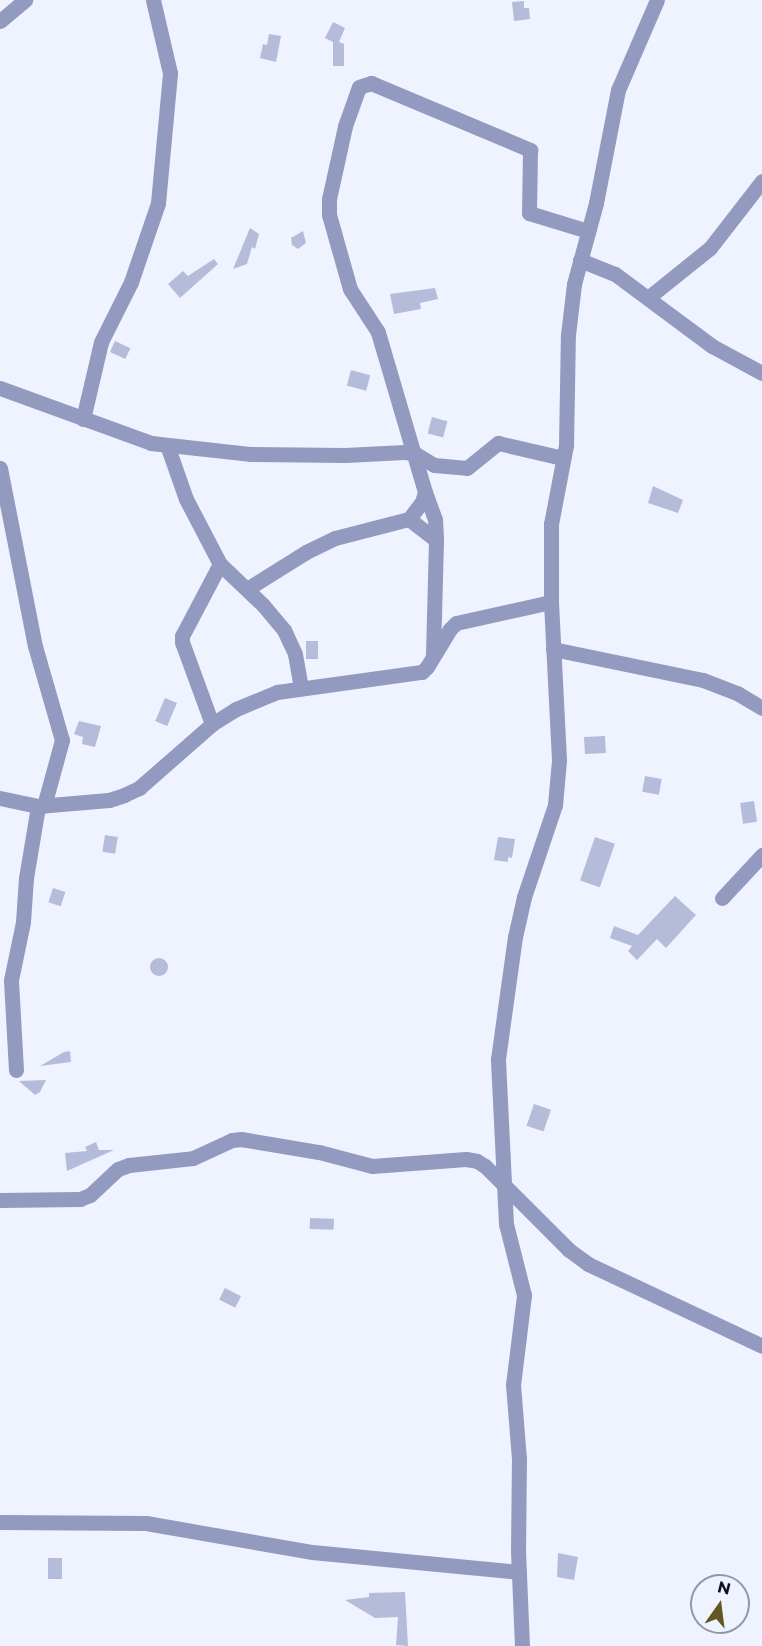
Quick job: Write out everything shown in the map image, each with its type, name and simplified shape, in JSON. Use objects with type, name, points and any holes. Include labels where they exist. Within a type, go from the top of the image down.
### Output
[{"type":"street","points":[[0,21],[25,0]]},
{"type":"street","points":[[83,418],[101,342],[131,282],[158,203],[170,73],[153,0]]},
{"type":"street","points":[[522,1646],[519,1572],[519,1459],[513,1385],[525,1295],[506,1224],[502,1184],[498,1059],[515,937],[524,897],[555,805],[559,760],[551,602],[551,524],[568,419],[568,335],[574,284],[596,204],[618,90],[657,0]]},
{"type":"street","points":[[433,657],[435,519],[378,332],[350,289],[329,215],[329,199],[345,126],[359,87],[371,83],[530,150],[528,213],[588,231]]},
{"type":"street","points":[[649,297],[710,248],[762,182]]},
{"type":"street","points":[[580,260],[604,267],[649,297],[712,346],[762,373]]},
{"type":"street","points":[[0,388],[83,418],[124,436],[167,445],[250,454],[414,453],[434,465],[467,468],[498,443],[563,458]]},
{"type":"street","points":[[167,445],[186,499],[220,564],[247,589],[284,630],[295,654],[301,688]]},
{"type":"street","points":[[0,468],[34,646],[62,740],[41,806],[26,878],[23,922],[6,965],[11,980],[16,1070]]},
{"type":"street","points":[[247,589],[306,552],[335,538],[409,519],[422,502],[425,492]]},
{"type":"street","points":[[409,519],[436,540]]},
{"type":"street","points":[[212,724],[182,642],[182,636],[220,564]]},
{"type":"street","points":[[0,798],[41,806],[109,800],[124,795],[138,788],[212,724],[236,709],[277,692],[422,672],[456,623],[551,602]]},
{"type":"street","points":[[553,649],[703,680],[737,693],[762,708]]},
{"type":"street","points":[[722,898],[762,855]]},
{"type":"street","points":[[0,1200],[80,1199],[90,1195],[123,1167],[193,1158],[232,1140],[241,1139],[319,1152],[372,1166],[466,1160],[485,1166],[569,1250],[588,1264],[762,1346]]},
{"type":"street","points":[[0,1522],[146,1523],[312,1552],[519,1572]]},
{"type":"building","points":[[524,1],[524,8],[529,8],[530,19],[514,21],[512,2]]},
{"type":"building","points":[[333,22],[345,28],[339,42],[344,44],[344,66],[333,66],[333,42],[325,38]]},
{"type":"building","points":[[269,34],[281,36],[276,62],[260,58],[263,44],[267,45]]},
{"type":"building","points":[[250,228],[259,234],[255,249],[252,247],[247,264],[233,269]]},
{"type":"building","points":[[303,231],[306,243],[298,249],[292,245],[291,238]]},
{"type":"building","points":[[214,259],[218,264],[180,298],[168,284],[183,271],[188,276]]},
{"type":"building","points":[[435,288],[438,299],[420,303],[421,309],[394,314],[390,294]]},
{"type":"building","points":[[115,341],[130,348],[125,359],[110,352]]},
{"type":"building","points":[[351,370],[370,375],[366,391],[347,385]]},
{"type":"building","points":[[432,417],[447,421],[443,438],[428,433]]},
{"type":"building","points":[[653,486],[683,500],[678,513],[648,503]]},
{"type":"building","points":[[306,641],[318,641],[318,659],[306,659]]},
{"type":"building","points":[[165,698],[177,703],[167,726],[155,721]]},
{"type":"building","points":[[79,721],[101,726],[95,747],[82,744],[83,737],[74,734]]},
{"type":"building","points":[[605,736],[606,753],[585,754],[584,737]]},
{"type":"building","points":[[645,776],[662,779],[659,795],[642,792]]},
{"type":"building","points":[[754,801],[757,822],[743,824],[740,803]]},
{"type":"building","points":[[105,835],[118,837],[115,854],[102,852]]},
{"type":"building","points":[[498,837],[515,839],[512,858],[508,857],[508,862],[494,860]]},
{"type":"building","points":[[595,837],[615,844],[600,887],[580,880]]},
{"type":"building","points":[[53,888],[65,892],[61,906],[48,902]]},
{"type":"building","points":[[675,896],[696,915],[666,948],[657,939],[637,960],[628,951],[632,946],[610,938],[614,926],[638,935]]},
{"type":"building","points":[[159,958],[165,961],[168,967],[165,973],[159,976],[153,973],[150,967],[153,961]]},
{"type":"building","points":[[70,1051],[71,1062],[40,1066],[64,1052]]},
{"type":"building","points":[[46,1080],[40,1092],[35,1095],[19,1081]]},
{"type":"building","points":[[534,1104],[551,1110],[544,1132],[527,1126]]},
{"type":"building","points":[[96,1142],[99,1150],[114,1150],[67,1171],[65,1153],[87,1151],[85,1147]]},
{"type":"building","points":[[310,1218],[334,1219],[334,1230],[310,1229]]},
{"type":"building","points":[[225,1288],[241,1296],[235,1308],[219,1300]]},
{"type":"building","points":[[558,1553],[578,1557],[574,1580],[557,1577]]},
{"type":"building","points":[[48,1558],[62,1558],[62,1579],[48,1579]]},
{"type":"building","points":[[405,1592],[408,1646],[396,1645],[398,1617],[375,1618],[345,1600],[369,1597],[369,1593]]}]
